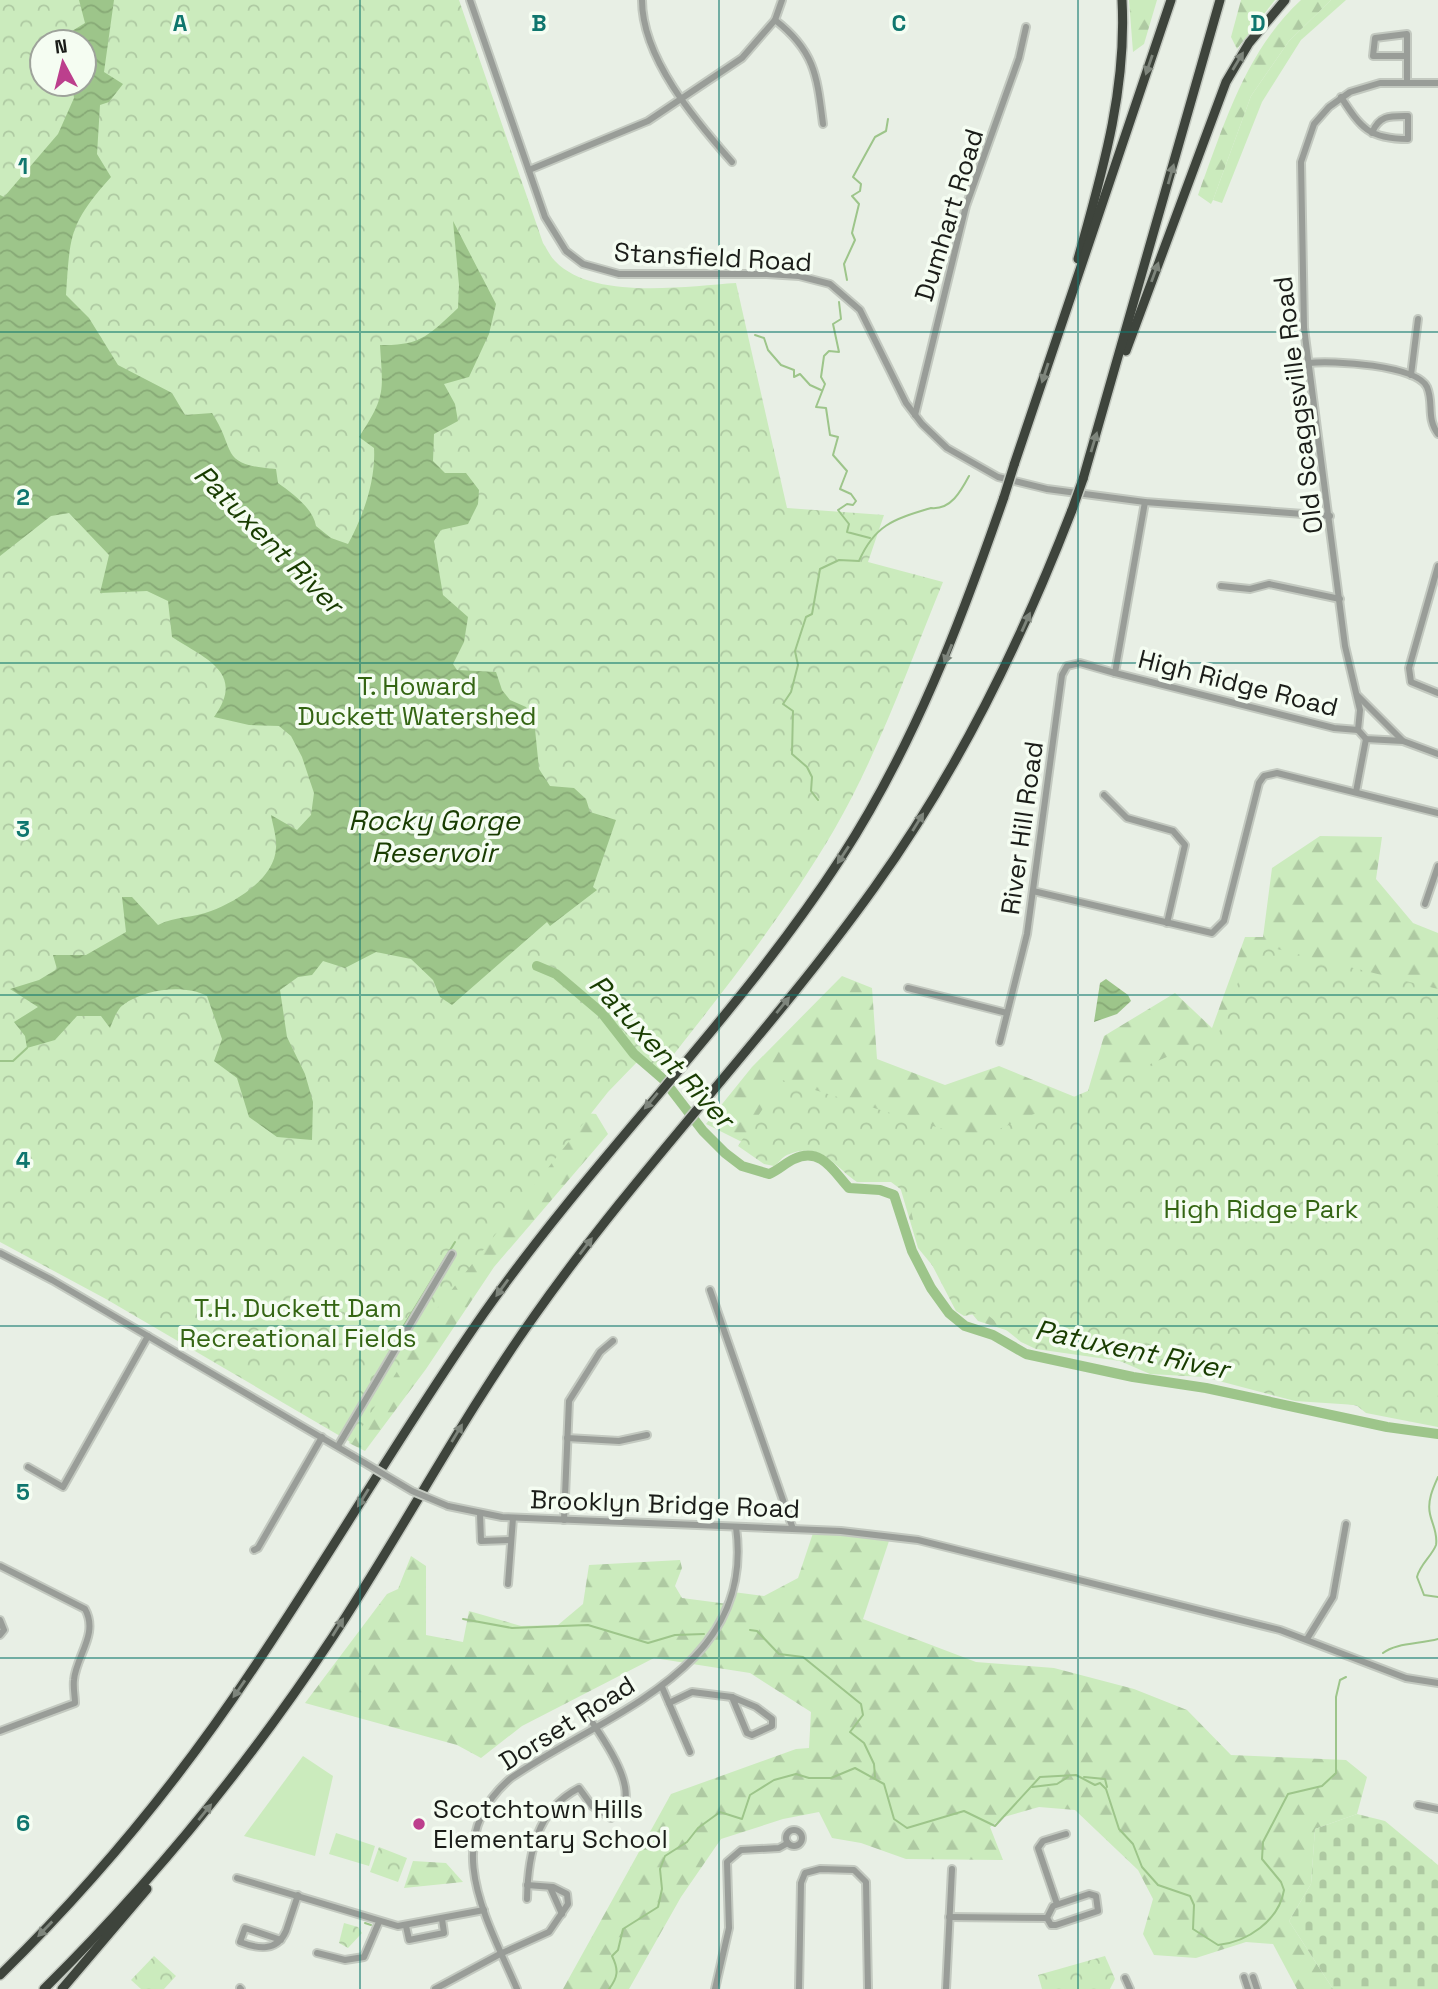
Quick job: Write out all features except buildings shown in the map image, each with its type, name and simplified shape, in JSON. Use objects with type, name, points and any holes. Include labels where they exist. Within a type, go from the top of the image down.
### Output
[{"type":"highway","points":[[1053,350],[1113,128],[1122,71],[1122,0]]},
{"type":"highway","points":[[0,1975],[89,1881],[187,1761],[252,1671],[464,1341],[525,1256],[808,907],[864,821],[897,762],[960,623],[1171,0]]},
{"type":"highway","points":[[62,1989],[123,1920],[259,1743],[334,1635],[472,1409],[534,1316],[649,1166],[849,922],[940,787],[1018,641],[1072,510],[1105,405],[1220,0]]},
{"type":"highway","points":[[1105,405],[1217,101],[1248,43],[1285,0]]},
{"type":"highway","points":[[44,1989],[117,1914],[183,1839]]},
{"type":"street","name":"Stansfield Road","points":[[470,0],[545,217],[559,242],[574,257],[593,269],[619,274],[778,275],[817,279],[830,284],[860,310],[915,415],[947,448],[998,477],[1047,489],[1144,502],[1330,516]]},
{"type":"street","points":[[642,0],[648,41],[703,128],[732,162]]},
{"type":"street","points":[[529,170],[638,126],[742,58],[775,20],[782,0]]},
{"type":"street","points":[[775,20],[795,36],[810,58],[818,82],[823,124]]},
{"type":"street","name":"Dumhart Road","points":[[915,415],[966,206],[1019,58],[1026,27]]},
{"type":"street","points":[[1407,56],[1373,56],[1375,38],[1381,34],[1407,34],[1407,56],[1407,83]]},
{"type":"street","name":"Old Scaggsville Road","points":[[1358,722],[1357,694],[1346,653],[1302,308],[1301,162],[1314,124],[1341,97],[1371,84],[1438,83]]},
{"type":"street","points":[[1341,97],[1357,122],[1372,133],[1391,139],[1408,139],[1408,116],[1384,117],[1379,120],[1372,133]]},
{"type":"street","points":[[1411,375],[1419,319]]},
{"type":"street","points":[[1309,363],[1338,361],[1411,375],[1428,388],[1430,420],[1438,434]]},
{"type":"street","name":"High Ridge Road","points":[[1144,502],[1115,673],[1334,728],[1358,730]]},
{"type":"street","points":[[1438,566],[1409,668],[1411,682],[1438,693]]},
{"type":"street","points":[[1222,586],[1250,589],[1269,584],[1340,599]]},
{"type":"street","name":"River Hill Road","points":[[1000,1042],[1025,945],[1062,675],[1068,666],[1080,663],[1115,673]]},
{"type":"street","name":"Old Scaggsville Road","points":[[1357,694],[1377,715]]},
{"type":"street","points":[[1366,739],[1358,730],[1358,722],[1366,714],[1377,715],[1403,741]]},
{"type":"street","points":[[1375,738],[1380,734],[1383,723]]},
{"type":"street","points":[[1366,739],[1403,741],[1438,754]]},
{"type":"street","points":[[1356,792],[1366,739]]},
{"type":"street","points":[[1032,891],[1208,933],[1222,925],[1259,783],[1264,776],[1277,773],[1438,813]]},
{"type":"street","points":[[1104,795],[1127,818],[1173,831],[1185,845],[1167,923]]},
{"type":"street","points":[[1425,904],[1438,866]]},
{"type":"street","points":[[908,988],[1007,1013]]},
{"type":"street","name":"Brooklyn Bridge Road","points":[[0,1252],[338,1446],[412,1492],[447,1506],[513,1518],[872,1533],[930,1543],[1307,1639],[1406,1678],[1438,1683]]},
{"type":"street","points":[[338,1446],[452,1254]]},
{"type":"street","points":[[709,1290],[793,1529]]},
{"type":"street","points":[[28,1467],[63,1487],[148,1336]]},
{"type":"street","points":[[564,1520],[568,1409],[572,1394],[600,1352],[613,1341]]},
{"type":"street","points":[[568,1438],[629,1441],[648,1435]]},
{"type":"street","points":[[254,1550],[279,1516],[322,1437]]},
{"type":"street","points":[[480,1514],[481,1541],[511,1540]]},
{"type":"street","points":[[508,1584],[513,1518]]},
{"type":"street","points":[[1307,1639],[1333,1597],[1346,1524]]},
{"type":"street","name":"Dorset Road","points":[[517,1989],[500,1954],[475,1883],[472,1856],[478,1824],[488,1804],[511,1778],[662,1687],[692,1662],[728,1604],[738,1565],[736,1527]]},
{"type":"street","points":[[0,1568],[88,1613],[89,1638],[74,1680],[75,1703],[0,1731]]},
{"type":"street","points":[[0,1620],[4,1630],[0,1635]]},
{"type":"street","name":"Dorset Road","points":[[662,1687],[690,1752]]},
{"type":"street","points":[[669,1703],[692,1692],[732,1697],[756,1707],[772,1719],[772,1726],[752,1735],[747,1732],[732,1697]]},
{"type":"street","points":[[527,1899],[535,1839],[549,1813],[566,1795],[579,1788],[592,1806],[611,1818],[622,1807],[627,1791],[625,1781],[581,1706]]},
{"type":"street","points":[[1418,1805],[1438,1809]]},
{"type":"street","points":[[1057,1904],[1038,1848],[1042,1841],[1066,1834]]},
{"type":"street","points":[[715,1989],[729,1928],[727,1862],[738,1851],[746,1848],[779,1848],[788,1843]]},
{"type":"street","points":[[799,1989],[801,1883],[805,1873],[820,1869],[854,1870],[866,1882],[868,1989]]},
{"type":"street","points":[[946,1989],[952,1869]]},
{"type":"street","points":[[237,1878],[379,1922],[406,1926],[484,1910]]},
{"type":"street","points":[[435,1989],[500,1954],[549,1932],[568,1903],[567,1894],[550,1887],[527,1885]]},
{"type":"street","points":[[550,1887],[562,1914]]},
{"type":"street","points":[[949,1917],[1047,1919],[1056,1925],[1100,1908],[1093,1894],[1057,1904],[1049,1910],[1047,1919]]},
{"type":"street","points":[[281,1940],[245,1928],[240,1942],[263,1948],[281,1940],[298,1895]]},
{"type":"street","points":[[406,1926],[409,1940],[440,1936],[444,1933],[442,1919]]},
{"type":"street","points":[[317,1952],[348,1960],[368,1953],[379,1922]]},
{"type":"street","points":[[1244,1977],[1248,1989]]},
{"type":"street","points":[[1125,1978],[1130,1989]]},
{"type":"street","points":[[1253,1978],[1257,1989]]},
{"type":"green space","name":"T. Howard Duckett Watershed","points":[[0,0],[459,0],[543,243],[553,259],[572,274],[592,282],[616,286],[667,288],[736,283],[787,508],[884,515],[868,562],[943,582],[893,708],[865,770],[834,830],[793,894],[656,1077],[637,1062],[608,1092],[435,1311],[352,1443],[106,1299],[0,1242]]},
{"type":"green space","points":[[1129,0],[1157,0],[1144,44],[1133,52]]},
{"type":"green space","points":[[1241,0],[1275,0],[1237,49],[1231,37]]},
{"type":"green space","points":[[1301,0],[1331,0],[1289,41],[1251,96],[1211,204],[1198,195],[1238,91],[1265,43]]},
{"type":"green space","points":[[1331,0],[1346,0],[1301,40],[1262,102],[1222,203],[1213,200],[1251,96],[1289,41]]},
{"type":"green space","name":"High Ridge Park","points":[[1320,836],[1382,837],[1376,879],[1413,923],[1438,933],[1438,1421],[1295,1394],[1174,1366],[1147,1368],[1030,1338],[978,1321],[918,1248],[898,1180],[829,1149],[797,1142],[770,1156],[706,1124],[752,1067],[842,976],[872,988],[877,1059],[945,1085],[999,1066],[1085,1101],[1104,1036],[1175,993],[1212,1028],[1245,937],[1263,937],[1272,868]]},
{"type":"green space","name":"High Ridge Park","points":[[1253,943],[1438,989],[1438,1427],[1366,1413],[1356,1405],[1295,1401],[1204,1377],[1150,1374],[1120,1361],[1036,1349],[1021,1342],[984,1312],[964,1316],[956,1311],[917,1236],[907,1194],[891,1182],[857,1182],[826,1157],[809,1151],[787,1155],[774,1166],[764,1164],[738,1146],[782,1080],[976,1139],[1218,1035]]},
{"type":"green space","points":[[576,1112],[596,1114],[608,1134],[494,1267],[426,1369],[365,1451],[349,1443],[433,1295]]},
{"type":"green space","points":[[814,1530],[891,1535],[863,1619],[976,1662],[1054,1668],[1134,1689],[1187,1710],[1231,1755],[1346,1760],[1367,1777],[1357,1814],[1315,1829],[1311,1884],[1289,1921],[1333,1989],[1297,1989],[1273,1944],[1246,1942],[1196,1958],[1154,1955],[1143,1934],[1153,1899],[1138,1870],[1075,1810],[1039,1807],[1004,1817],[990,1827],[1003,1860],[906,1859],[861,1843],[832,1838],[819,1812],[783,1819],[721,1839],[681,1897],[629,1989],[563,1989],[671,1794],[796,1749],[809,1748],[811,1712],[750,1673],[654,1658],[522,1726],[481,1758],[457,1745],[305,1703],[387,1594],[398,1589],[411,1556],[426,1566],[426,1635],[463,1642],[469,1611],[521,1626],[558,1625],[583,1604],[589,1565],[680,1560],[682,1568],[675,1586],[682,1598],[728,1604],[733,1592],[764,1596],[798,1578]]},
{"type":"green space","points":[[303,1756],[333,1776],[315,1856],[244,1836]]},
{"type":"green space","points":[[1357,1814],[1385,1821],[1438,1865],[1438,1989],[1333,1989],[1289,1921],[1311,1884],[1315,1829]]},
{"type":"green space","points":[[336,1833],[375,1846],[369,1866],[329,1854]]},
{"type":"green space","points":[[379,1847],[407,1858],[398,1882],[370,1872]]},
{"type":"green space","points":[[413,1861],[446,1863],[463,1882],[404,1888]]},
{"type":"green space","points":[[344,1923],[358,1927],[362,1933],[348,1948],[339,1943]]},
{"type":"green space","points":[[154,1956],[176,1976],[164,1989],[141,1989],[131,1980]]},
{"type":"green space","points":[[1105,1956],[1115,1979],[1110,1989],[1042,1989],[1038,1975]]},
{"type":"water","name":"Rocky Gorge Reservoir","points":[[79,0],[114,0],[104,72],[123,84],[109,102],[100,105],[97,154],[111,177],[87,207],[74,231],[66,295],[89,318],[118,365],[172,393],[185,415],[212,413],[237,460],[276,469],[278,483],[301,502],[311,513],[316,526],[331,538],[348,544],[359,522],[371,485],[374,448],[359,437],[374,412],[381,393],[380,345],[405,343],[424,337],[458,308],[459,285],[453,221],[496,304],[489,334],[469,377],[444,384],[455,404],[458,421],[434,434],[433,461],[445,473],[466,473],[479,490],[478,504],[468,524],[441,530],[434,541],[443,595],[468,617],[464,642],[453,664],[457,670],[496,672],[502,690],[510,700],[526,707],[534,719],[539,769],[550,786],[574,788],[586,799],[590,812],[616,820],[593,887],[597,890],[550,926],[547,922],[452,1005],[440,997],[433,980],[411,959],[376,952],[345,968],[323,961],[312,975],[298,977],[280,990],[287,1037],[305,1074],[313,1102],[312,1140],[277,1137],[249,1117],[237,1078],[214,1061],[222,1039],[207,996],[198,992],[176,989],[142,995],[121,1007],[110,1028],[101,1016],[77,1016],[55,1040],[27,1048],[25,1036],[14,1022],[38,1007],[10,989],[39,980],[57,969],[53,955],[86,955],[126,932],[122,897],[132,897],[158,925],[211,911],[242,895],[262,879],[274,859],[276,840],[271,815],[297,830],[311,815],[314,793],[302,757],[291,736],[279,726],[249,725],[214,717],[223,702],[226,689],[224,678],[209,660],[172,637],[168,601],[147,591],[100,593],[109,555],[69,513],[51,516],[0,556],[0,195],[4,197],[58,134],[74,98],[98,98],[98,28],[77,28],[85,23]]},
{"type":"water","points":[[1106,979],[1128,995],[1131,1001],[1117,1014],[1094,1022],[1100,983]]},
{"type":"waterway","points":[[847,280],[844,264],[855,240],[852,233],[859,204],[852,196],[860,191],[861,184],[853,177],[875,137],[886,131],[888,119]]},
{"type":"waterway","points":[[839,302],[841,319],[833,324],[839,352],[829,351],[824,356],[821,377],[825,384],[816,407],[826,408],[830,435],[838,437],[833,455],[847,471],[840,489],[851,494],[856,501],[853,505],[847,504],[838,510],[849,524],[847,532],[870,538]]},
{"type":"waterway","points":[[755,335],[764,338],[768,350],[781,365],[794,370],[794,377],[800,374],[810,385],[821,390]]},
{"type":"waterway","points":[[818,800],[811,791],[812,777],[807,767],[792,754],[793,711],[783,704],[791,692],[798,665],[795,651],[806,617],[812,614],[820,569],[839,560],[859,561],[879,531],[907,516],[950,503],[969,476]]},
{"type":"waterway","name":"Patuxent River","points":[[537,966],[556,974],[602,1013],[634,1054],[663,1079],[703,1131],[742,1166],[769,1174],[794,1159],[812,1156],[832,1168],[849,1188],[880,1190],[894,1195],[912,1251],[931,1288],[949,1313],[965,1326],[993,1335],[1026,1354],[1133,1377],[1206,1388],[1387,1427],[1438,1434]]},
{"type":"waterway","points":[[0,1061],[13,1061],[27,1048]]},
{"type":"waterway","points":[[403,1327],[455,1242]]},
{"type":"waterway","points":[[1438,1477],[1429,1504],[1436,1545],[1417,1577],[1424,1595],[1438,1597]]},
{"type":"waterway","points":[[463,1619],[512,1628],[588,1625],[648,1643],[675,1635],[704,1634]]},
{"type":"waterway","points":[[750,1630],[757,1631],[779,1654],[803,1657],[861,1704],[863,1715],[850,1732],[864,1743],[874,1764],[875,1777]]},
{"type":"waterway","points":[[1383,1653],[1401,1645],[1438,1639]]},
{"type":"waterway","points":[[609,1989],[616,1973],[612,1956],[618,1950],[623,1929],[658,1907],[662,1889],[660,1869],[665,1856],[687,1842],[698,1828],[720,1812],[742,1819],[750,1795],[774,1780],[796,1774],[809,1778],[831,1778],[855,1768],[884,1784],[894,1819],[907,1828],[964,1811],[995,1826],[1040,1777],[1076,1775],[1095,1785],[1100,1783],[1106,1789],[1119,1829],[1133,1844],[1142,1867],[1158,1885],[1190,1896],[1194,1905],[1193,1929],[1218,1945],[1240,1940],[1269,1920],[1281,1901],[1284,1890],[1281,1882],[1262,1859],[1263,1842],[1288,1794],[1322,1786],[1336,1773],[1336,1697],[1340,1680],[1346,1677]]},
{"type":"waterway","points":[[1032,1787],[1057,1784],[1068,1777]]},
{"type":"waterway","points":[[1084,1777],[1105,1779],[1107,1787]]},
{"type":"waterway","points":[[365,1923],[371,1925]]},
{"type":"place","name":"Scotchtown Hills Elementary School","points":[[419,1824]]},
{"type":"park label","name":"T.H. Duckett Dam Recreational Fields","points":[[298,1323]]}]
